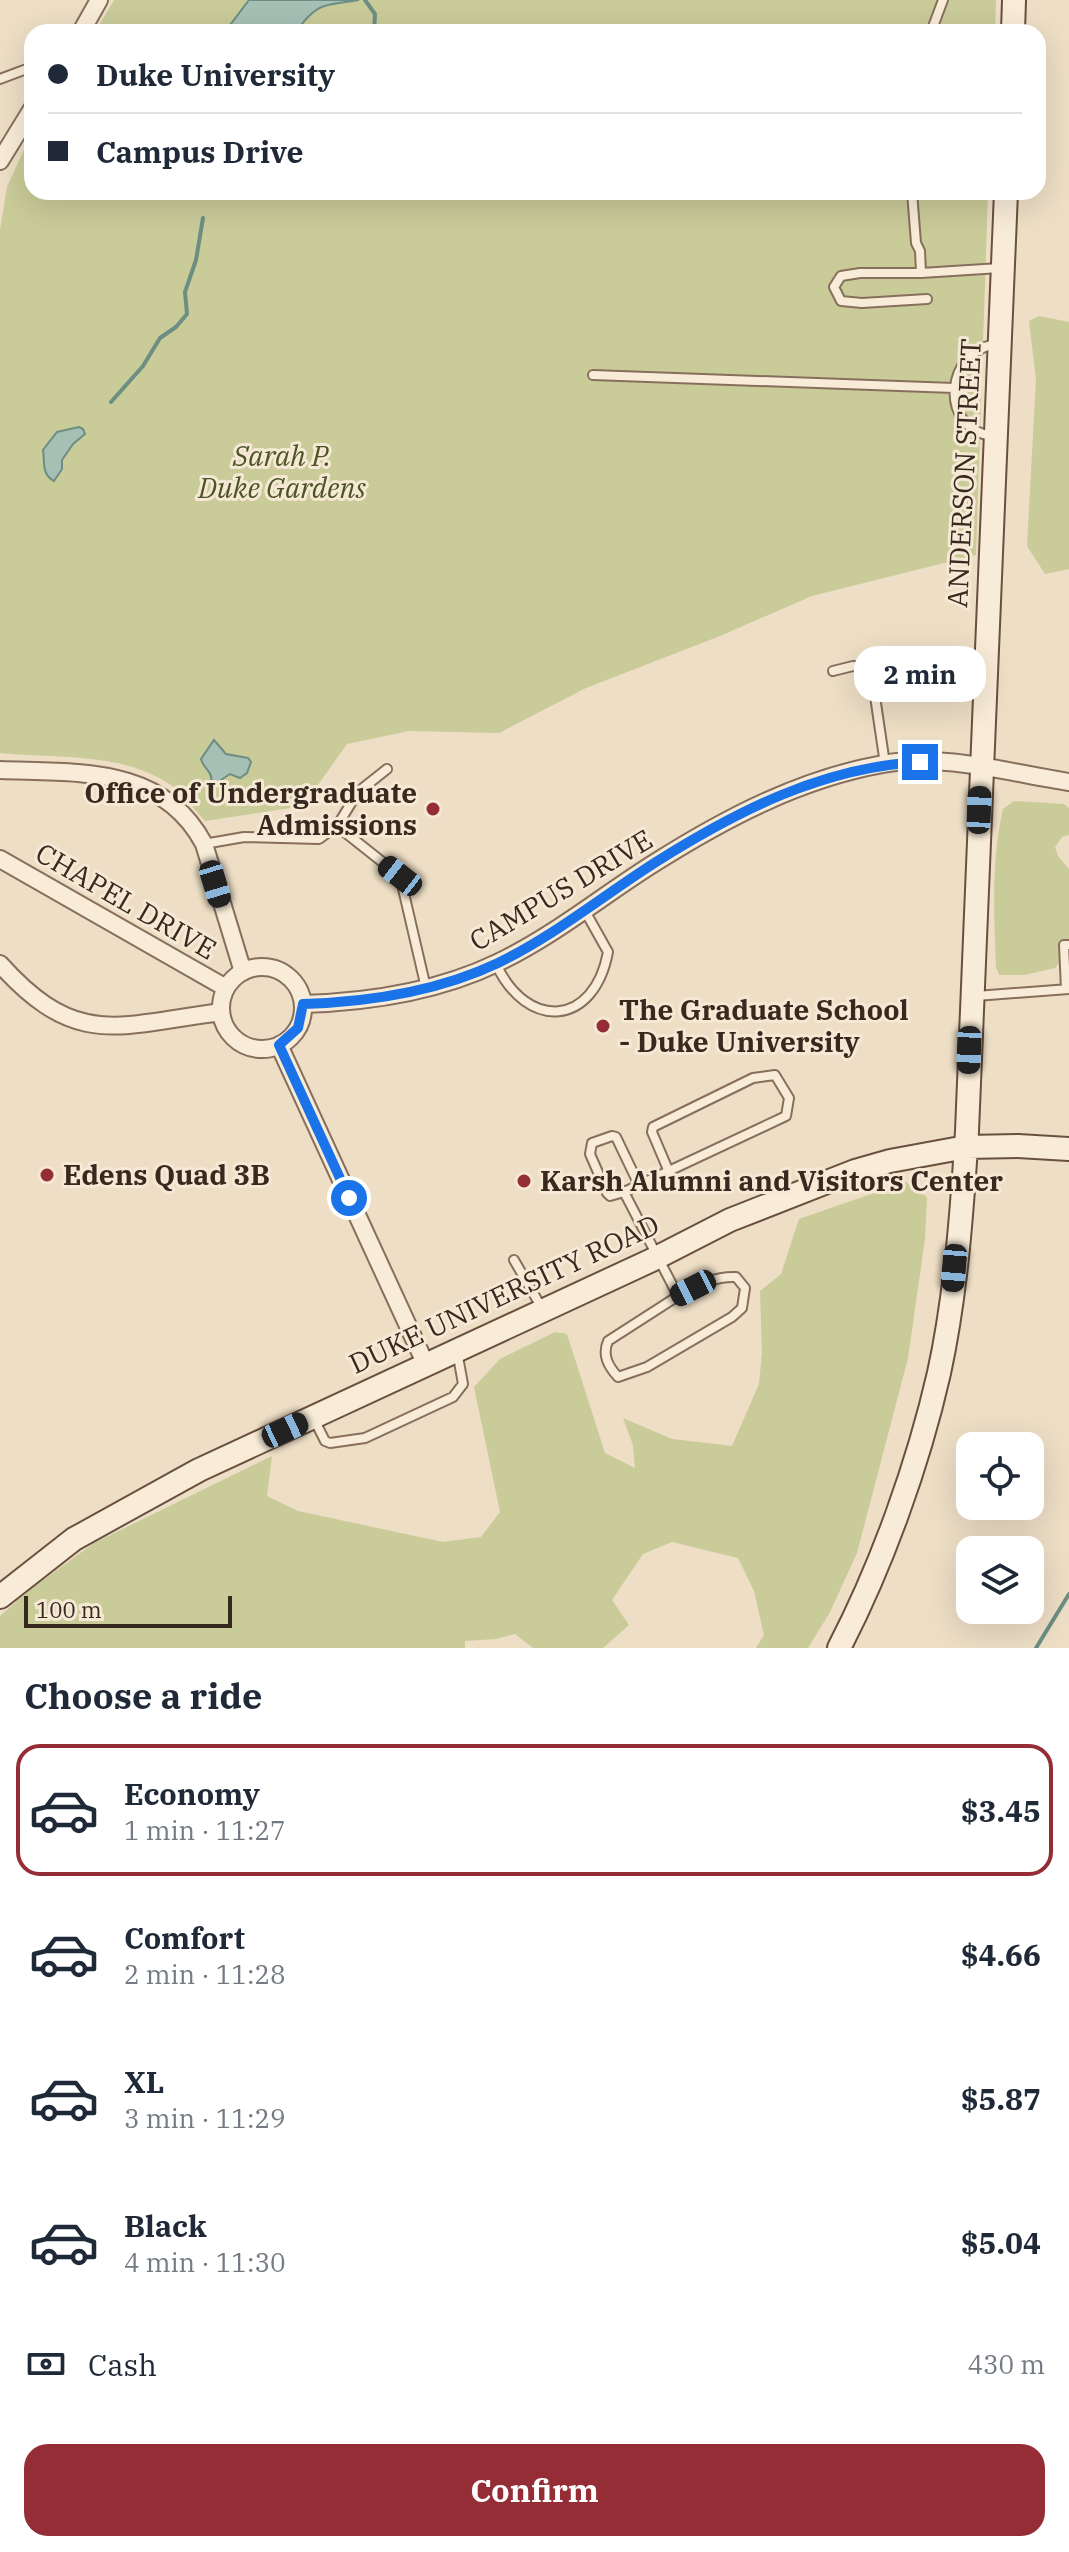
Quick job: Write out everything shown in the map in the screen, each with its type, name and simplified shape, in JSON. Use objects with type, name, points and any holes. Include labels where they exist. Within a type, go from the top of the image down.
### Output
[{"type":"street","points":[[86,24],[99,0]]},
{"type":"street","points":[[1013,24],[1014,0]]},
{"type":"street","points":[[0,161],[24,122]]},
{"type":"street","name":"ANDERSON STREET","points":[[839,1648],[888,1538],[938,1375],[953,1284],[966,1147],[1006,200]]},
{"type":"street","name":"CAMPUS DRIVE","points":[[303,1004],[380,998],[426,988],[496,964],[657,862],[780,794],[813,782],[885,764],[920,762],[1069,782]]},
{"type":"street","points":[[0,770],[96,775],[129,781],[169,802],[194,827],[204,844],[243,972]]},
{"type":"street","name":"CHAPEL DRIVE","points":[[0,859],[226,988]]},
{"type":"street","points":[[0,964],[32,997],[77,1022],[128,1025],[221,1012]]},
{"type":"street","points":[[256,967],[282,972],[299,991],[303,1004],[298,1028],[279,1045],[267,1049],[254,1048],[242,1043],[224,1024],[221,1012],[226,988],[243,972],[256,967]]},
{"type":"street","points":[[279,1045],[426,1365]]},
{"type":"street","name":"DUKE UNIVERSITY ROAD","points":[[0,1597],[74,1539],[199,1470],[730,1220],[855,1171],[902,1159],[966,1147],[1069,1149]]},
{"type":"lane","points":[[934,24],[943,0]]},
{"type":"lane","points":[[0,79],[24,70]]},
{"type":"lane","points":[[913,200],[921,273]]},
{"type":"lane","points":[[927,299],[841,301],[834,287],[841,276],[860,273],[921,273],[1003,267]]},
{"type":"lane","points":[[996,436],[980,434],[964,420],[957,407],[954,388],[959,370],[970,355],[986,345],[1000,343]]},
{"type":"lane","points":[[593,375],[954,388]]},
{"type":"lane","points":[[833,671],[853,666],[866,667],[872,676],[885,764]]},
{"type":"lane","points":[[204,844],[224,838],[244,837],[319,839],[337,826],[358,792],[387,769]]},
{"type":"lane","points":[[337,826],[400,876],[426,988]]},
{"type":"lane","points":[[496,964],[531,1006],[549,1013],[577,1005],[597,982],[608,956],[607,947],[584,911]]},
{"type":"lane","points":[[971,996],[1068,989],[1064,945],[1069,945]]},
{"type":"lane","points":[[639,1185],[616,1137],[592,1143],[590,1154],[607,1193],[610,1196],[624,1192],[669,1172],[786,1116],[789,1098],[775,1075],[753,1078],[657,1123],[652,1132],[669,1172]]},
{"type":"lane","points":[[624,1192],[678,1296]]},
{"type":"lane","points":[[514,1260],[543,1310]]},
{"type":"lane","points":[[725,1277],[736,1277],[745,1288],[742,1308],[732,1317],[647,1367],[618,1377],[610,1369],[606,1356],[608,1341],[678,1296],[709,1280],[725,1277]]},
{"type":"lane","points":[[313,1417],[325,1441],[337,1443],[365,1438],[453,1397],[463,1384],[457,1350]]},
{"type":"green space","points":[[114,0],[996,0],[995,24],[100,24]]},
{"type":"green space","name":"Sarah P. Duke Gardens","points":[[24,150],[24,200],[988,200],[976,555],[812,596],[586,688],[499,733],[409,731],[347,744],[303,806],[205,821],[176,788],[131,766],[88,758],[0,753],[0,230],[7,187]]},
{"type":"green space","points":[[1039,316],[1069,322],[1069,569],[1045,574],[1027,546],[1036,380],[1029,321]]},
{"type":"green space","points":[[1014,801],[1064,804],[1069,808],[1069,835],[1062,837],[1055,847],[1069,869],[1069,949],[1055,968],[1024,975],[999,975],[996,967],[995,868],[1003,809]]},
{"type":"green space","points":[[906,1182],[927,1197],[925,1239],[908,1358],[857,1553],[830,1612],[808,1648],[756,1648],[764,1635],[754,1591],[738,1558],[672,1542],[643,1554],[612,1600],[629,1625],[603,1648],[533,1648],[515,1634],[465,1641],[465,1648],[0,1648],[0,1616],[32,1588],[94,1543],[272,1456],[267,1496],[298,1511],[443,1542],[481,1537],[500,1512],[474,1387],[500,1359],[555,1332],[567,1334],[605,1453],[635,1468],[633,1445],[623,1418],[672,1439],[732,1446],[759,1384],[762,1352],[760,1291],[781,1274],[799,1219]]},
{"type":"shaded area","points":[[249,0],[359,0],[323,6],[310,14],[302,24],[231,24]]},
{"type":"shaded area","points":[[79,427],[85,434],[62,460],[62,469],[54,481],[45,471],[43,450],[57,432]]},
{"type":"shaded area","points":[[214,740],[226,754],[248,758],[251,762],[247,773],[240,778],[230,774],[218,782],[211,780],[201,759]]},
{"type":"waterway","points":[[365,0],[375,14],[374,24]]},
{"type":"waterway","points":[[111,402],[143,366],[160,338],[176,327],[187,314],[185,292],[196,260],[203,218]]},
{"type":"waterway","points":[[1036,1648],[1069,1594]]},
{"type":"place","name":"Office of Undergraduate Admissions","points":[[433,809]]},
{"type":"place","name":"The Graduate School - Duke University","points":[[603,1026]]},
{"type":"place","name":"Edens Quad 3B","points":[[47,1175]]},
{"type":"place","name":"Karsh Alumni and Visitors Center","points":[[524,1181]]},
{"type":"route","points":[[349,1198],[279,1045],[298,1028],[303,1004],[380,998],[463,977],[509,957],[565,924],[657,862],[780,794],[863,769],[920,762]]}]
